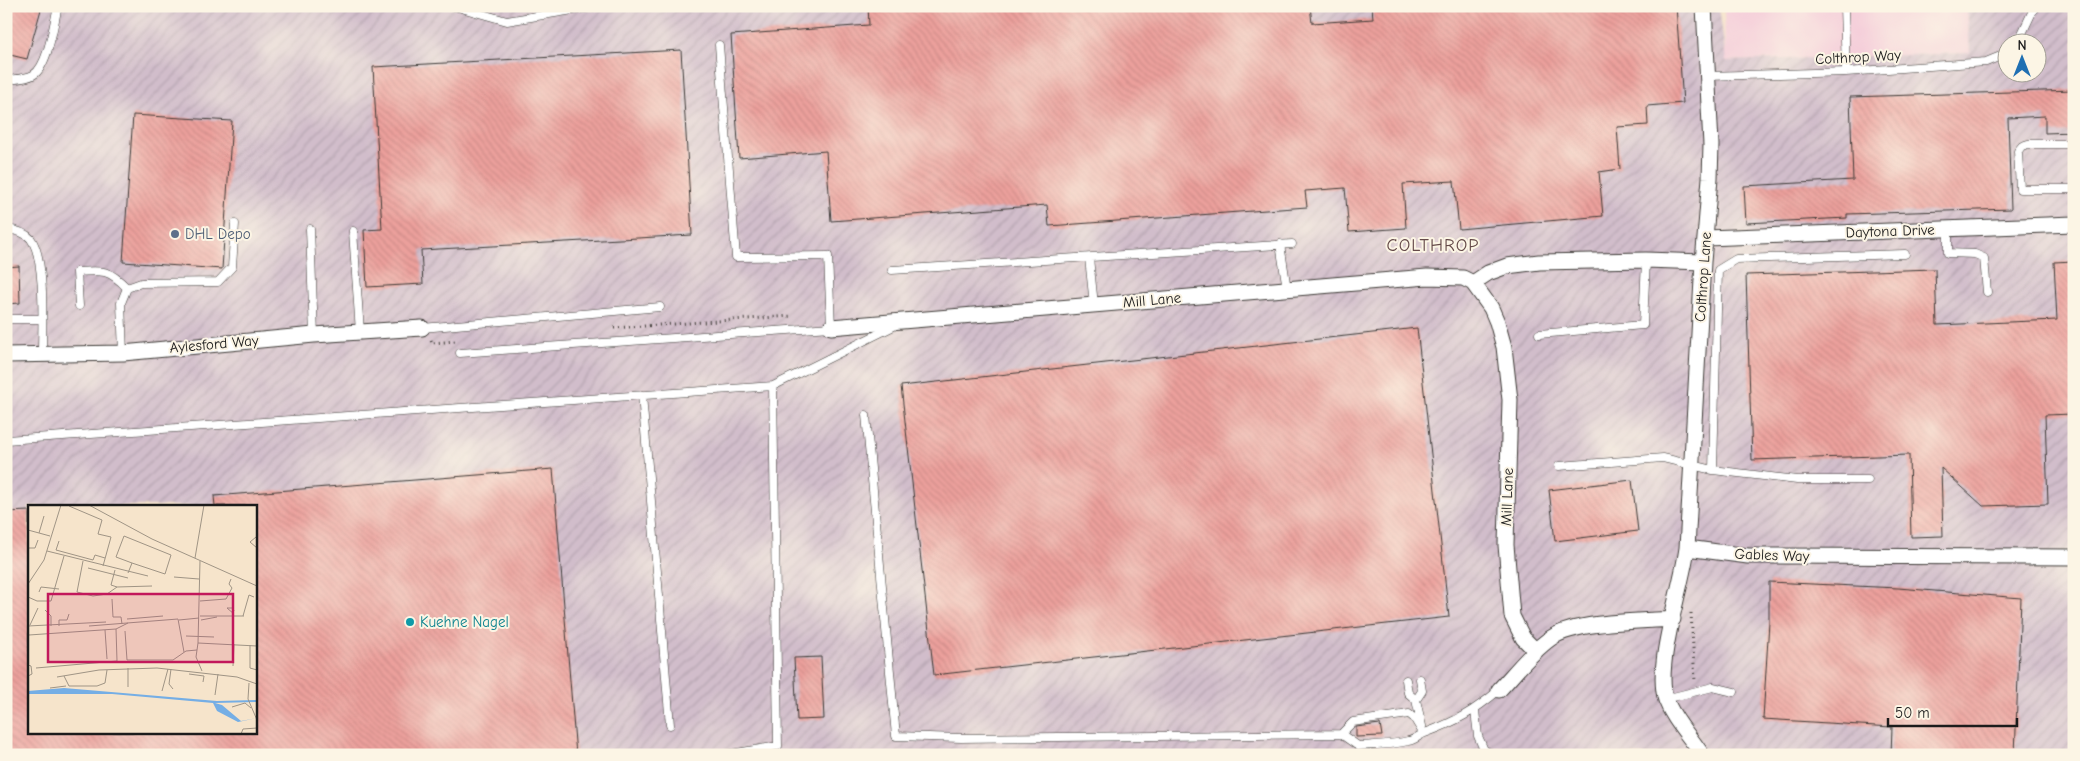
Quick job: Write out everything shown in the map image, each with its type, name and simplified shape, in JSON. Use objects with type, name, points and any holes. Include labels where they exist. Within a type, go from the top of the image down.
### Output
[{"type":"street","name":"Colthrop Lane","points":[[1687,548],[1711,145],[1704,6]]},
{"type":"street","name":"Daytona Drive","points":[[1706,238],[2074,224]]},
{"type":"street","points":[[1473,283],[1488,273],[1523,264],[1646,260],[1703,262]]},
{"type":"street","name":"Mill Lane","points":[[831,327],[1427,277],[1463,278],[1473,283],[1491,308],[1504,346],[1510,400],[1506,536],[1512,616],[1523,638],[1536,651]]},
{"type":"street","name":"Aylesford Way","points":[[6,355],[123,353],[314,335],[422,328]]},
{"type":"street","points":[[1687,548],[1684,573],[1663,669],[1665,698],[1675,720],[1702,755]]},
{"type":"street","name":"Gables Way","points":[[1687,548],[1748,556],[2074,557]]},
{"type":"street","points":[[1499,690],[1552,637],[1572,630],[1602,624],[1673,619]]},
{"type":"lane","points":[[6,80],[32,76],[38,71],[46,54],[58,6]]},
{"type":"lane","points":[[454,6],[507,21],[597,6]]},
{"type":"lane","points":[[1844,6],[1846,72]]},
{"type":"lane","points":[[2024,32],[2035,6]]},
{"type":"lane","points":[[460,353],[831,327],[828,256],[736,257],[720,45]]},
{"type":"lane","name":"Colthrop Way","points":[[1707,76],[1846,72],[1986,62],[1998,57]]},
{"type":"lane","points":[[2074,144],[2028,144],[2022,146],[2018,151],[2018,184],[2020,189],[2026,190],[2074,189]]},
{"type":"lane","points":[[127,288],[141,283],[218,282],[232,267],[235,224]]},
{"type":"lane","points":[[6,229],[24,233],[30,238],[37,254],[42,319],[42,355]]},
{"type":"lane","points":[[310,229],[314,335]]},
{"type":"lane","points":[[1948,229],[1948,253],[1975,254],[1984,258],[1987,292]]},
{"type":"lane","points":[[353,231],[360,332]]},
{"type":"lane","points":[[1280,244],[1286,289]]},
{"type":"lane","points":[[892,270],[1292,244]]},
{"type":"lane","points":[[1714,470],[1718,270],[1736,259],[1904,254]]},
{"type":"lane","points":[[1089,258],[1094,305]]},
{"type":"lane","points":[[1539,334],[1643,325],[1646,260]]},
{"type":"lane","points":[[78,306],[77,272],[97,270],[114,274],[127,288]]},
{"type":"lane","points":[[123,353],[122,303],[127,288]]},
{"type":"lane","points":[[422,328],[660,307]]},
{"type":"lane","points":[[6,319],[42,319]]},
{"type":"lane","points":[[6,440],[773,386],[907,320]]},
{"type":"lane","points":[[725,755],[778,746],[773,386]]},
{"type":"lane","points":[[642,395],[670,724]]},
{"type":"lane","points":[[866,415],[896,736],[961,738],[1341,734],[1358,746],[1409,741],[1423,733],[1439,730],[1474,711],[1499,690]]},
{"type":"lane","points":[[1559,466],[1663,458],[1714,470],[1797,480],[1868,480]]},
{"type":"lane","points":[[1416,700],[1422,691],[1420,679]]},
{"type":"lane","points":[[1406,680],[1408,693],[1416,700],[1423,733]]},
{"type":"lane","points":[[1665,698],[1713,686],[1734,692]]},
{"type":"lane","points":[[1474,711],[1478,736],[1484,750],[1494,755]]},
{"type":"lane","points":[[1341,734],[1353,722],[1409,714],[1414,718],[1423,733]]},
{"type":"path","points":[[1691,606],[1696,689]]},
{"type":"shaded area","points":[[6,6],[1719,6],[1726,61],[1970,53],[1967,6],[2074,6],[2074,755],[6,755]]},
{"type":"shaded area","points":[[1724,6],[1967,6],[1970,53],[1725,61]]},
{"type":"building","points":[[6,6],[42,6],[27,59],[6,54]]},
{"type":"building","points":[[868,6],[1310,6],[1312,23],[1373,19],[1372,6],[1676,6],[1683,103],[1647,106],[1648,125],[1617,127],[1620,169],[1599,172],[1603,216],[1459,229],[1454,181],[1403,184],[1406,228],[1349,232],[1345,188],[1305,191],[1307,207],[1049,226],[1047,205],[831,221],[826,151],[739,158],[731,35],[869,25]]},
{"type":"building","points":[[681,50],[692,235],[421,250],[423,284],[367,287],[364,230],[382,229],[373,67]]},
{"type":"building","points":[[2074,90],[2074,132],[2045,133],[2045,116],[2008,118],[2011,209],[1847,214],[1847,218],[1746,223],[1744,186],[1853,180],[1850,97]]},
{"type":"building","points":[[133,115],[232,121],[222,269],[123,262]]},
{"type":"building","points":[[2074,261],[2074,414],[2045,415],[2048,504],[1983,506],[1941,468],[1943,536],[1911,537],[1909,455],[1752,460],[1746,275],[1935,269],[1937,325],[2057,320],[2054,262]]},
{"type":"building","points":[[19,266],[20,303],[6,304],[6,267]]},
{"type":"building","points":[[1417,328],[1449,617],[934,675],[901,386]]},
{"type":"building","name":"Kuehne Nagel","points":[[553,469],[576,755],[6,755],[6,512],[28,511],[28,734],[256,734],[256,505],[215,505],[214,496]]},
{"type":"building","points":[[1632,480],[1638,531],[1555,541],[1549,490]]},
{"type":"building","points":[[1769,582],[1898,588],[2021,598],[2015,755],[1891,755],[1892,727],[1763,719],[1769,622]]},
{"type":"building","points":[[821,657],[824,719],[797,720],[794,658]]},
{"type":"building","points":[[1380,724],[1382,736],[1356,737],[1356,727]]},
{"type":"place","name":"DHL Depo","points":[[175,234]]},
{"type":"place","name":"Kuehne Nagel","points":[[410,622]]},
{"type":"district","name":"COLTHROP","points":[[1433,245]]}]
